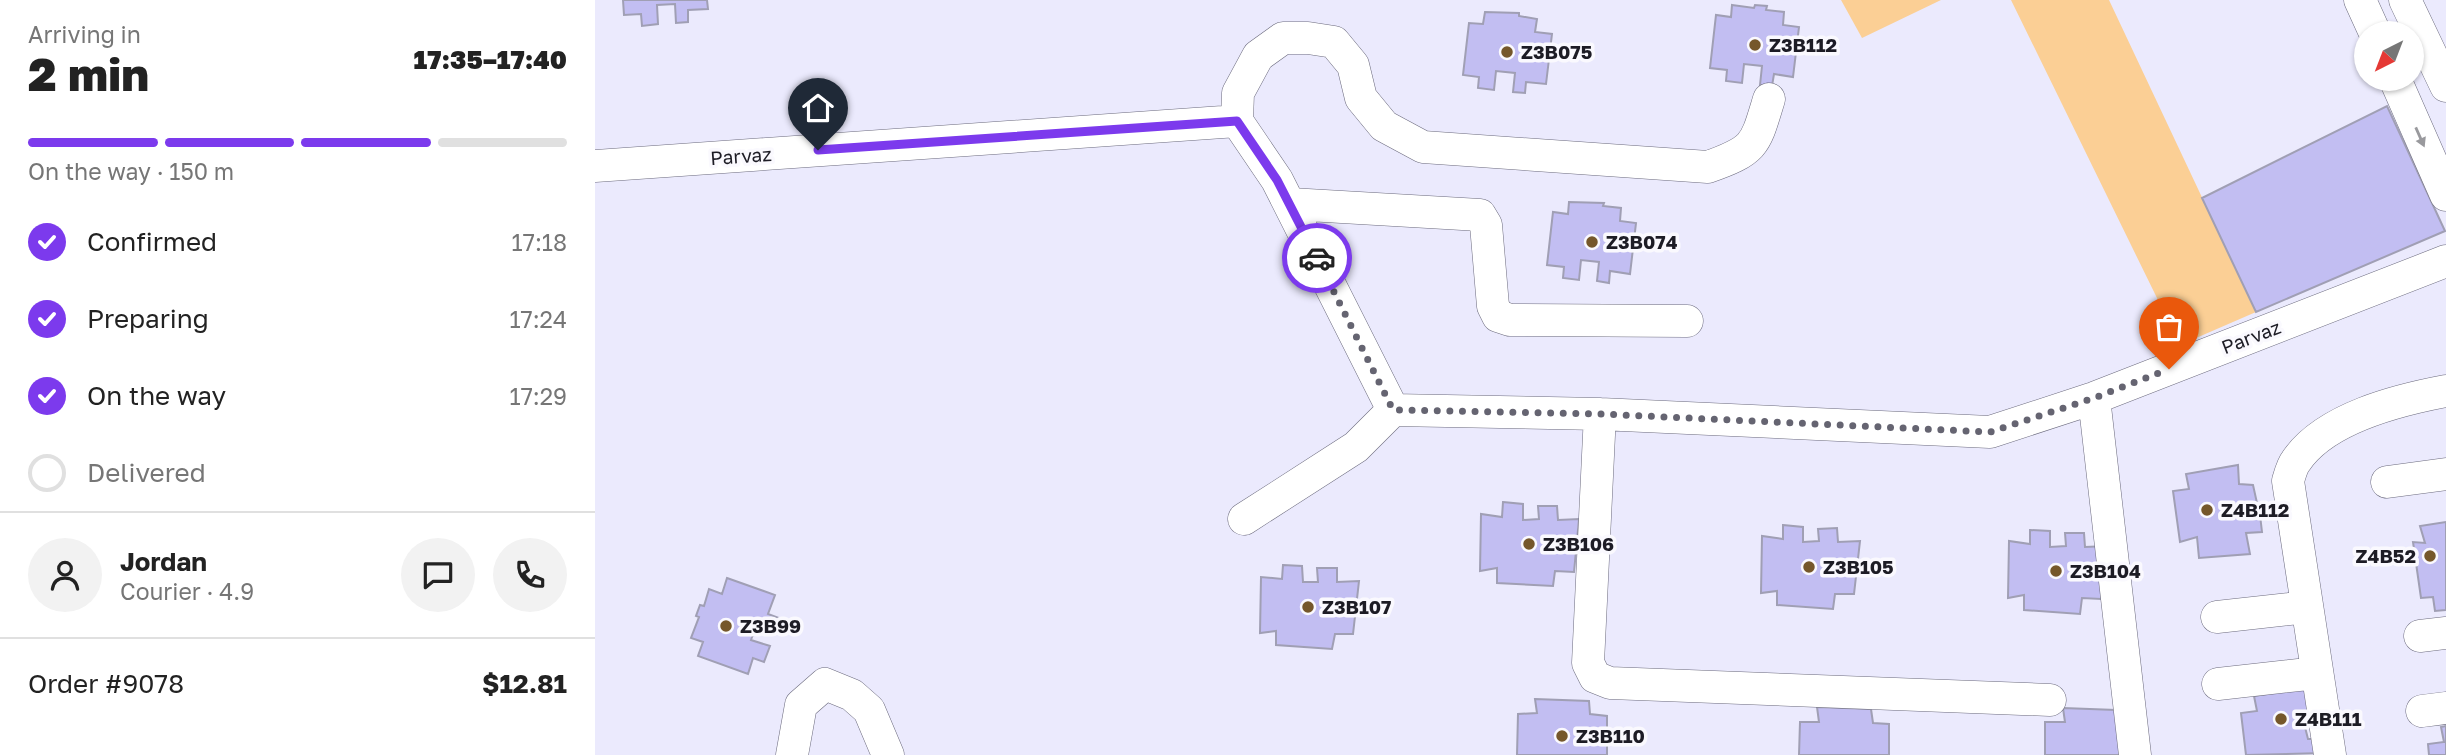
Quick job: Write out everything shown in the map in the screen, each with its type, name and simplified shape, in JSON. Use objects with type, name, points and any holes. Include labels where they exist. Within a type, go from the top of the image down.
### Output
[{"type":"street","points":[[2360,0],[2370,21]]},
{"type":"street","points":[[2405,0],[2446,86]]},
{"type":"street","points":[[1244,519],[1356,447],[1393,410],[1290,204],[1237,121],[1238,93],[1258,56],[1283,38],[1334,42],[1353,65],[1361,98],[1384,126],[1423,146],[1708,167],[1737,157],[1756,139],[1769,99]]},
{"type":"street","points":[[2400,91],[2446,195]]},
{"type":"street","name":"Parvaz","points":[[595,166],[1237,121]]},
{"type":"street","points":[[1290,204],[1480,215],[1486,225],[1493,306],[1498,316],[1510,320],[1687,321]]},
{"type":"street","name":"Parvaz","points":[[1393,410],[1601,414],[1990,432],[2094,398],[2446,261]]},
{"type":"street","points":[[2330,755],[2288,481],[2295,462],[2321,435],[2341,424],[2413,397],[2446,391]]},
{"type":"street","points":[[2094,398],[2135,755]]},
{"type":"street","points":[[1601,414],[1588,663],[1595,677],[1610,683],[2050,700]]},
{"type":"street","points":[[2387,482],[2446,474]]},
{"type":"street","points":[[2217,617],[2307,607]]},
{"type":"street","points":[[2218,684],[2317,673]]},
{"type":"street","points":[[792,755],[801,705],[825,684],[852,695],[869,710],[888,755]]},
{"type":"shaded area","points":[[1841,0],[1941,0],[1862,38]]},
{"type":"shaded area","points":[[2011,0],[2109,0],[2256,312],[2180,345]]},
{"type":"building","points":[[623,0],[707,0],[708,9],[688,10],[688,22],[676,23],[675,4],[657,5],[658,24],[642,26],[641,14],[624,15]]},
{"type":"building","name":"Z3B112","points":[[1732,5],[1754,8],[1755,5],[1767,6],[1766,10],[1784,12],[1783,25],[1799,27],[1793,77],[1774,74],[1772,86],[1760,85],[1762,66],[1744,64],[1742,83],[1726,81],[1727,70],[1710,68],[1716,15],[1731,17]]},
{"type":"building","name":"Z3B075","points":[[1485,12],[1519,13],[1519,16],[1537,19],[1535,32],[1552,34],[1546,84],[1526,82],[1525,93],[1513,92],[1515,73],[1496,71],[1494,90],[1478,88],[1479,77],[1463,75],[1469,23],[1483,24]]},
{"type":"building","points":[[2387,106],[2445,231],[2256,312],[2202,198]]},
{"type":"building","name":"Z3B074","points":[[1569,202],[1604,203],[1603,206],[1621,208],[1620,221],[1636,223],[1630,274],[1610,271],[1609,283],[1597,281],[1599,262],[1581,260],[1579,280],[1563,278],[1564,267],[1547,265],[1553,212],[1568,214]]},
{"type":"building","name":"Z4B112","points":[[2238,465],[2239,484],[2253,485],[2257,503],[2237,504],[2240,517],[2260,515],[2262,532],[2246,533],[2250,554],[2199,558],[2197,537],[2180,542],[2173,491],[2189,489],[2186,474]]},
{"type":"building","name":"Z3B106","points":[[1503,502],[1523,504],[1523,520],[1539,519],[1538,506],[1557,506],[1558,520],[1579,519],[1574,572],[1555,571],[1553,586],[1497,583],[1497,568],[1480,571],[1481,514],[1502,517]]},
{"type":"building","name":"Z4B52","points":[[2446,522],[2446,610],[2435,611],[2433,597],[2421,598],[2413,542],[2425,543],[2420,526]]},
{"type":"building","name":"Z3B105","points":[[1783,525],[1803,527],[1803,542],[1819,541],[1818,529],[1837,528],[1838,542],[1860,541],[1854,594],[1835,594],[1833,609],[1777,605],[1777,591],[1761,593],[1762,536],[1783,539]]},
{"type":"building","name":"Z3B104","points":[[2030,530],[2050,531],[2050,547],[2066,546],[2065,533],[2084,533],[2085,547],[2107,546],[2101,599],[2082,598],[2080,614],[2024,610],[2024,595],[2008,598],[2009,541],[2030,544]]},
{"type":"building","name":"Z3B107","points":[[1283,565],[1302,566],[1303,582],[1318,582],[1317,568],[1337,568],[1337,582],[1359,581],[1353,634],[1335,634],[1332,649],[1276,645],[1276,631],[1260,633],[1261,577],[1282,579]]},
{"type":"building","name":"Z3B99","points":[[727,578],[775,595],[768,614],[779,618],[775,629],[757,623],[751,640],[770,646],[764,662],[753,658],[748,674],[698,656],[703,642],[691,638],[699,617],[696,616],[700,605],[704,606],[709,589],[722,594]]},
{"type":"building","name":"Z4B111","points":[[2306,688],[2321,724],[2305,727],[2308,739],[2323,739],[2324,753],[2246,755],[2241,713],[2257,711],[2254,696]]},
{"type":"building","name":"Z3B110","points":[[1535,699],[1589,701],[1590,714],[1607,716],[1607,755],[1517,755],[1518,714],[1537,713]]},
{"type":"building","points":[[1817,707],[1871,709],[1873,723],[1889,724],[1889,755],[1799,755],[1800,722],[1819,722]]},
{"type":"building","points":[[2063,708],[2116,710],[2131,755],[2045,755],[2045,722],[2065,722]]},
{"type":"building","points":[[2446,726],[2446,755],[2429,755],[2428,744],[2444,742],[2441,727]]},
{"type":"way so far","points":[[1317,258],[1393,410],[1601,414],[1990,432],[2094,398],[2169,369]]},
{"type":"place","name":"Z3B112","points":[[1755,45]]},
{"type":"place","name":"Z3B075","points":[[1507,52]]},
{"type":"place","name":"Z3B074","points":[[1592,242]]},
{"type":"place","name":"Z4B112","points":[[2207,510]]},
{"type":"place","name":"Z3B106","points":[[1529,544]]},
{"type":"place","name":"Z4B52","points":[[2430,556]]},
{"type":"place","name":"Z3B105","points":[[1809,567]]},
{"type":"place","name":"Z3B104","points":[[2056,571]]},
{"type":"place","name":"Z3B107","points":[[1308,607]]},
{"type":"place","name":"Z3B99","points":[[726,626]]},
{"type":"place","name":"Z4B111","points":[[2281,719]]},
{"type":"place","name":"Z3B110","points":[[1562,736]]},
{"type":"route","points":[[818,150],[1237,121],[1277,180],[1317,258]]}]
